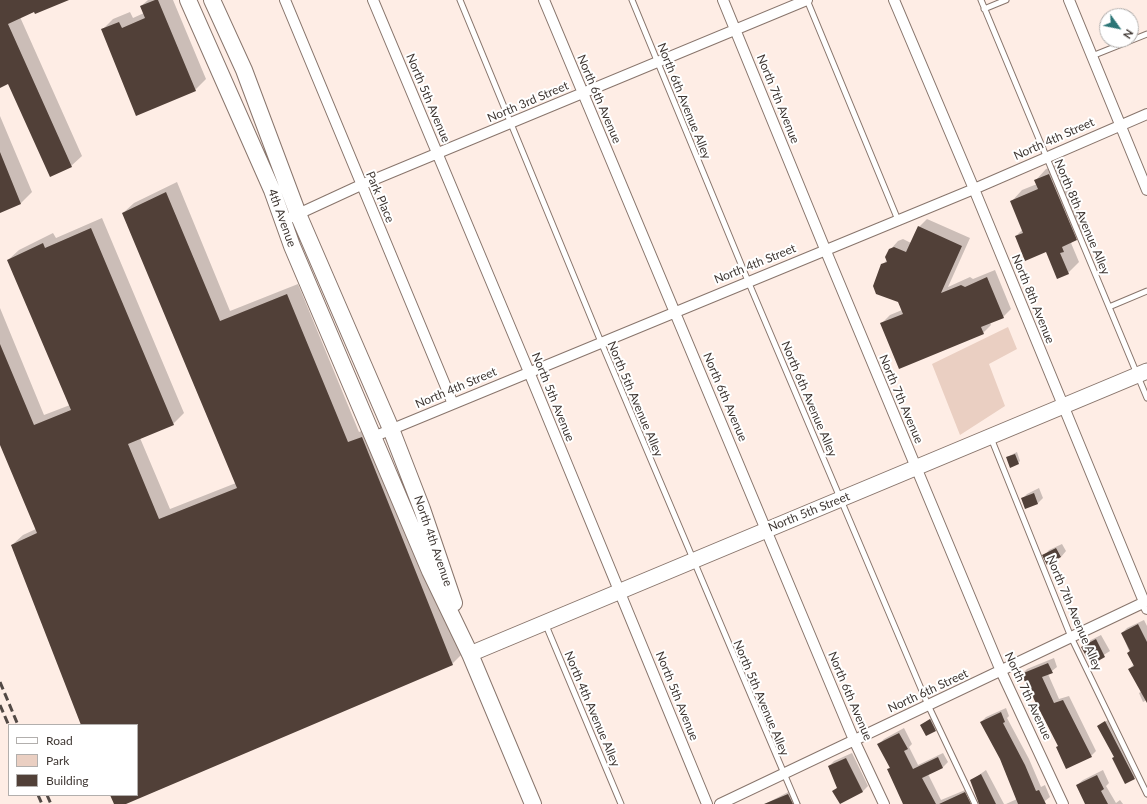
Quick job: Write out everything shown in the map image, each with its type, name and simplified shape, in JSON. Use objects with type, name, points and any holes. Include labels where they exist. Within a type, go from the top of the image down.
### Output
[{"type":"main road","name":"4th Avenue","points":[[212,0],[244,70],[298,214],[391,429]]},
{"type":"main road","name":"4th Avenue","points":[[190,1],[272,190],[283,221],[373,437]]},
{"type":"main road","name":"North 4th Avenue","points":[[391,429],[443,566],[470,654]]},
{"type":"main road","name":"North 4th Avenue","points":[[373,437],[430,571],[470,654],[533,804]]},
{"type":"street","name":"Park Place","points":[[285,0],[453,404]]},
{"type":"street","name":"North 5th Avenue","points":[[373,0],[529,372],[707,804]]},
{"type":"street","name":"North 6th Avenue","points":[[544,0],[854,740],[884,804]]},
{"type":"street","name":"North 7th Avenue","points":[[723,0],[1001,671],[1063,804]]},
{"type":"street","name":"North 3rd Street","points":[[283,221],[361,185],[807,0]]},
{"type":"street","name":"North 8th Avenue","points":[[894,0],[1146,604]]},
{"type":"street","points":[[1069,0],[1147,190]]},
{"type":"street","name":"North 4th Street","points":[[373,437],[825,249],[974,189],[1120,124],[1147,114]]},
{"type":"street","name":"North 5th Street","points":[[470,654],[1142,373]]},
{"type":"street","name":"North 6th Street","points":[[720,804],[1071,637],[1146,604]]},
{"type":"lane","name":"North 5th Avenue Alley","points":[[460,0],[600,342],[796,804]]},
{"type":"lane","name":"North 6th Avenue Alley","points":[[632,0],[748,281],[928,705],[974,804]]},
{"type":"lane","points":[[807,0],[898,220]]},
{"type":"lane","name":"North 8th Avenue Alley","points":[[981,0],[1109,307],[1142,373],[1147,398]]},
{"type":"lane","points":[[984,9],[1006,0]]},
{"type":"lane","points":[[1092,56],[1147,34]]},
{"type":"lane","points":[[1109,307],[1147,291]]},
{"type":"lane","name":"North 7th Avenue Alley","points":[[991,437],[1071,637],[1147,794]]},
{"type":"lane","name":"North 4th Avenue Alley","points":[[545,622],[621,804]]},
{"type":"green space","points":[[1008,327],[1017,349],[989,364],[1005,406],[960,435],[932,364]]},
{"type":"building","points":[[0,0],[69,0],[35,14],[34,12],[8,24],[72,167],[50,177],[8,84],[0,88]]},
{"type":"building","points":[[158,0],[196,91],[136,116],[101,29],[119,22],[122,28],[145,18],[140,6]]},
{"type":"building","points":[[0,152],[21,204],[0,213]]},
{"type":"building","points":[[1049,174],[1077,240],[1062,247],[1064,252],[1060,253],[1069,274],[1057,279],[1046,252],[1025,261],[1015,236],[1023,233],[1010,201],[1038,189],[1034,180]]},
{"type":"building","points":[[166,192],[220,321],[287,294],[348,442],[362,437],[453,665],[126,804],[114,804],[110,796],[138,796],[138,724],[81,724],[11,545],[37,533],[0,445],[0,344],[34,425],[71,410],[7,260],[43,243],[45,248],[91,228],[174,425],[128,444],[159,519],[237,488],[122,213]]},
{"type":"building","points":[[918,226],[962,246],[941,293],[961,285],[965,287],[987,277],[1004,318],[981,327],[984,334],[899,369],[880,323],[903,314],[898,302],[876,294],[873,286],[881,264],[887,262],[885,257],[889,249],[894,247],[906,252]]},
{"type":"building","points":[[1015,454],[1019,464],[1010,468],[1006,457]]},
{"type":"building","points":[[1034,493],[1038,504],[1025,509],[1021,498]]},
{"type":"building","points":[[1056,548],[1061,557],[1047,565],[1042,555]]},
{"type":"building","points":[[1138,624],[1147,642],[1147,703],[1128,669],[1134,666],[1127,653],[1130,651],[1121,633]]},
{"type":"building","points":[[1096,639],[1105,657],[1091,665],[1081,647]]},
{"type":"building","points":[[1048,663],[1053,673],[1042,677],[1054,703],[1063,700],[1092,757],[1066,769],[1056,747],[1058,746],[1021,674]]},
{"type":"building","points":[[1001,712],[1005,722],[1003,723],[1025,765],[1036,791],[1039,790],[1046,804],[1018,804],[1000,759],[980,722]]},
{"type":"building","points":[[930,719],[936,731],[926,736],[920,725]]},
{"type":"building","points":[[1105,721],[1135,779],[1125,784],[1112,758],[1114,757],[1097,726]]},
{"type":"building","points":[[899,733],[908,749],[904,751],[913,769],[938,757],[943,768],[922,778],[936,804],[903,804],[887,769],[890,768],[877,744]]},
{"type":"building","points":[[846,758],[863,792],[840,804],[832,791],[837,788],[828,766]]},
{"type":"building","points":[[981,774],[996,804],[979,804],[970,780]]},
{"type":"building","points":[[1097,775],[1104,789],[1101,791],[1108,804],[1085,804],[1076,785]]},
{"type":"building","points":[[965,792],[971,804],[939,804]]},
{"type":"building","points":[[788,794],[793,804],[764,804]]},
{"type":"railway","points":[[0,682],[18,724]]},
{"type":"railway","points":[[0,705],[8,724]]},
{"type":"railway","points":[[38,796],[42,804]]},
{"type":"railway","points":[[47,796],[51,804]]}]
